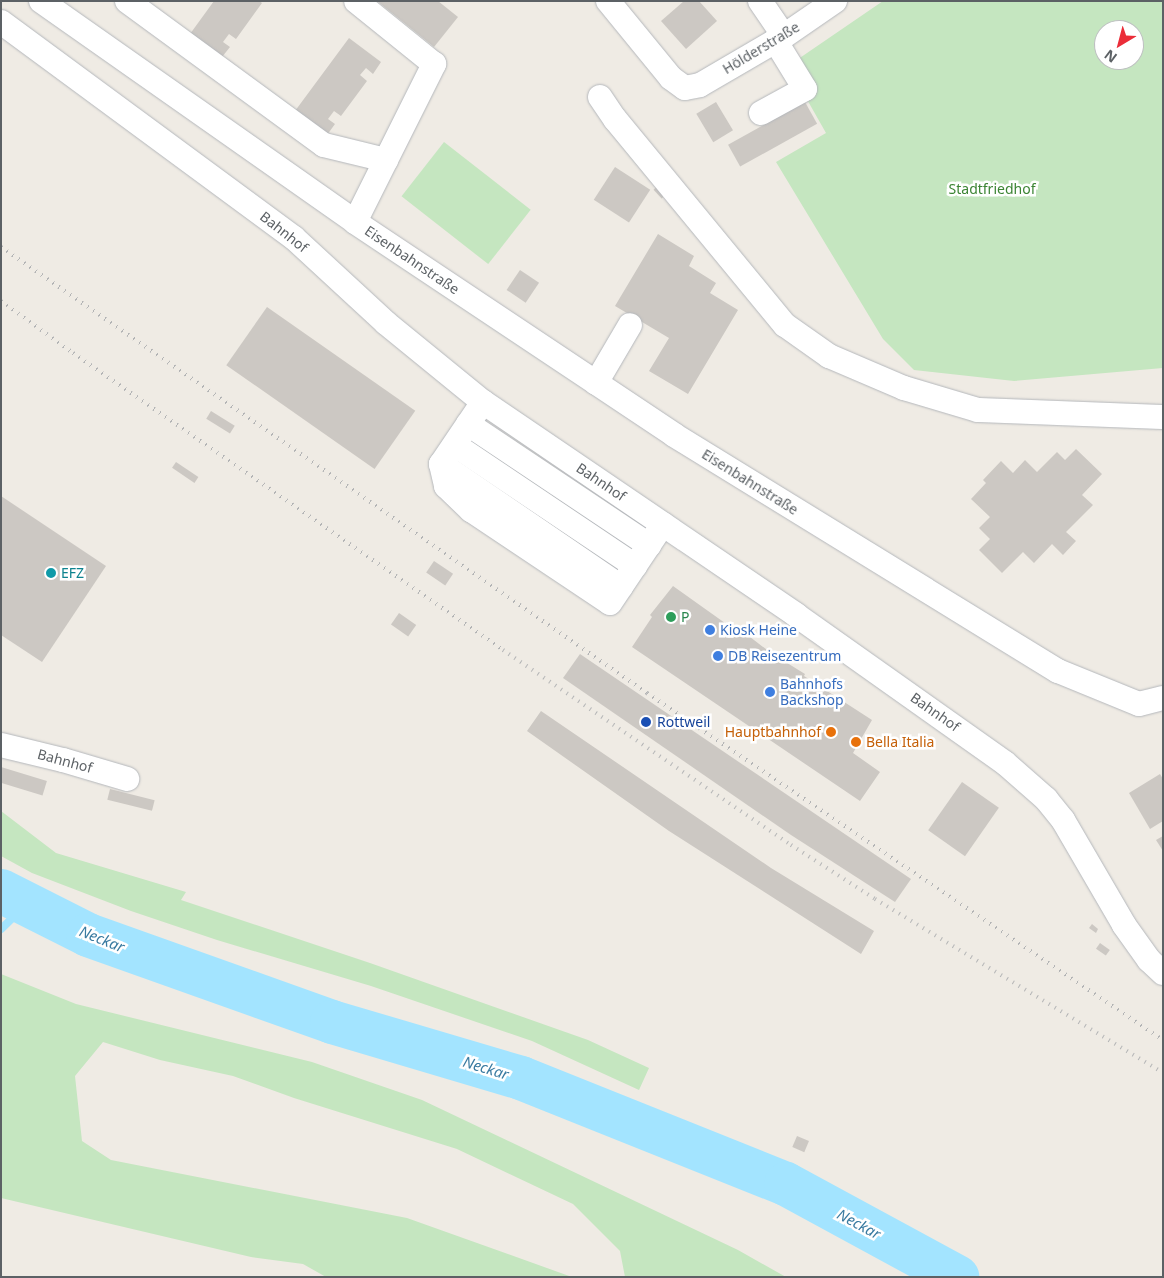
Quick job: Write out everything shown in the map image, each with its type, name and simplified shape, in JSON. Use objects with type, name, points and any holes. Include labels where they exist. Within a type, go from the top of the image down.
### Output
[{"type":"street","name":"Eisenbahnstraße","points":[[41,1],[355,222],[674,435],[1058,671],[1139,704],[1163,698]]},
{"type":"street","points":[[127,1],[324,145],[386,160]]},
{"type":"street","name":"Eisenbahnstraße","points":[[355,222],[434,64],[356,1]]},
{"type":"street","name":"Hölderstraße","points":[[608,1],[670,78],[685,88],[700,85],[780,38],[835,1]]},
{"type":"street","points":[[760,1],[805,89],[760,113]]},
{"type":"street","name":"Bahnhof","points":[[1,22],[294,238],[386,323],[483,402],[663,524],[964,733],[1026,781],[1046,799],[1063,820],[1124,925],[1149,960],[1163,974]]},
{"type":"street","points":[[600,97],[614,119],[785,325],[829,356],[904,388],[978,410],[1163,417]]},
{"type":"street","points":[[596,383],[630,325]]},
{"type":"street","points":[[483,402],[441,464],[621,588],[663,524]]},
{"type":"street","points":[[468,424],[649,545]]},
{"type":"street","points":[[455,445],[635,566]]},
{"type":"street","name":"Bahnhof","points":[[1,745],[63,760],[128,779]]},
{"type":"green space","name":"Stadtfriedhof","points":[[883,1],[1163,1],[1163,368],[1014,381],[914,370],[883,339],[776,162],[826,133],[788,66]]},
{"type":"green space","points":[[444,142],[531,210],[488,264],[402,196]]},
{"type":"green space","points":[[1,811],[56,853],[186,892],[181,900],[370,963],[588,1040],[649,1068],[639,1090],[532,1041],[371,986],[217,940],[131,911],[32,873],[1,856]]},
{"type":"green space","points":[[1,974],[76,1004],[312,1062],[422,1100],[738,1250],[786,1277],[625,1277],[620,1251],[573,1204],[457,1149],[294,1098],[233,1076],[160,1060],[103,1042],[75,1076],[82,1141],[111,1160],[407,1218],[572,1277],[326,1277],[303,1264],[251,1257],[1,1198]]},
{"type":"building","points":[[214,1],[259,1],[262,3],[236,39],[229,34],[223,42],[230,47],[222,57],[190,34]]},
{"type":"building","points":[[377,1],[438,1],[458,17],[434,47]]},
{"type":"building","points":[[684,1],[699,1],[717,21],[686,49],[661,21]]},
{"type":"building","points":[[349,38],[381,62],[373,74],[366,68],[360,75],[367,81],[341,116],[334,111],[328,119],[335,124],[327,135],[295,111]]},
{"type":"building","points":[[716,102],[733,130],[713,142],[696,114]]},
{"type":"building","points":[[805,102],[817,124],[740,167],[728,145]]},
{"type":"building","points":[[615,167],[650,190],[629,223],[594,200]]},
{"type":"building","points":[[661,183],[669,192],[662,199],[654,190]]},
{"type":"building","points":[[658,234],[694,256],[689,266],[716,283],[710,293],[738,310],[688,394],[649,371],[669,338],[615,306]]},
{"type":"building","points":[[520,270],[539,283],[526,303],[507,290]]},
{"type":"building","points":[[267,307],[415,411],[375,469],[226,365]]},
{"type":"building","points":[[211,411],[235,426],[230,433],[206,419]]},
{"type":"building","points":[[1076,449],[1102,474],[1082,495],[1093,505],[1066,532],[1076,541],[1063,555],[1052,544],[1034,563],[1023,552],[1002,573],[979,550],[990,539],[979,528],[990,517],[971,499],[986,483],[983,480],[1001,461],[1013,473],[1025,460],[1037,472],[1057,452],[1065,460]]},
{"type":"building","points":[[176,462],[198,477],[194,483],[172,468]]},
{"type":"building","name":"EFZ","points":[[1,496],[106,566],[42,662],[1,635]]},
{"type":"building","points":[[434,561],[453,574],[445,585],[426,573]]},
{"type":"building","points":[[673,586],[739,633],[741,630],[771,653],[805,674],[804,676],[872,720],[853,753],[880,772],[860,801],[632,647],[652,617],[650,615]]},
{"type":"building","points":[[399,613],[416,625],[408,637],[391,624]]},
{"type":"building","points":[[580,654],[911,879],[895,902],[791,835],[563,678]]},
{"type":"building","points":[[541,711],[771,868],[874,931],[861,954],[669,831],[527,731]]},
{"type":"building","points":[[1,767],[47,781],[43,795],[1,783]]},
{"type":"building","points":[[1160,774],[1163,779],[1163,821],[1150,829],[1129,793]]},
{"type":"building","points":[[962,782],[999,808],[965,856],[928,830]]},
{"type":"building","points":[[110,789],[155,800],[152,811],[107,800]]},
{"type":"building","points":[[1163,836],[1163,851],[1156,840]]},
{"type":"building","points":[[1092,924],[1098,929],[1096,933],[1089,928]]},
{"type":"building","points":[[1100,943],[1110,950],[1106,956],[1096,949]]},
{"type":"building","points":[[797,1136],[809,1141],[804,1152],[792,1147]]},
{"type":"waterway","name":"Neckar","points":[[1,891],[88,935],[332,1022],[521,1078],[786,1184],[957,1277]]},
{"type":"waterway","points":[[1,929],[27,904]]},
{"type":"railway","points":[[1,247],[647,693],[1163,1040]]},
{"type":"railway","points":[[1,301],[73,353],[503,650],[791,845],[875,899],[1163,1073]]},
{"type":"place","name":"EFZ","points":[[51,573]]},
{"type":"place","name":"P","points":[[671,617]]},
{"type":"place","name":"Kiosk Heine","points":[[710,630]]},
{"type":"place","name":"DB Reisezentrum","points":[[718,656]]},
{"type":"place","name":"Bahnhofs Backshop","points":[[770,692]]},
{"type":"place","name":"Rottweil","points":[[646,722]]},
{"type":"place","name":"Hauptbahnhof","points":[[831,732]]},
{"type":"place","name":"Bella Italia","points":[[856,742]]}]
